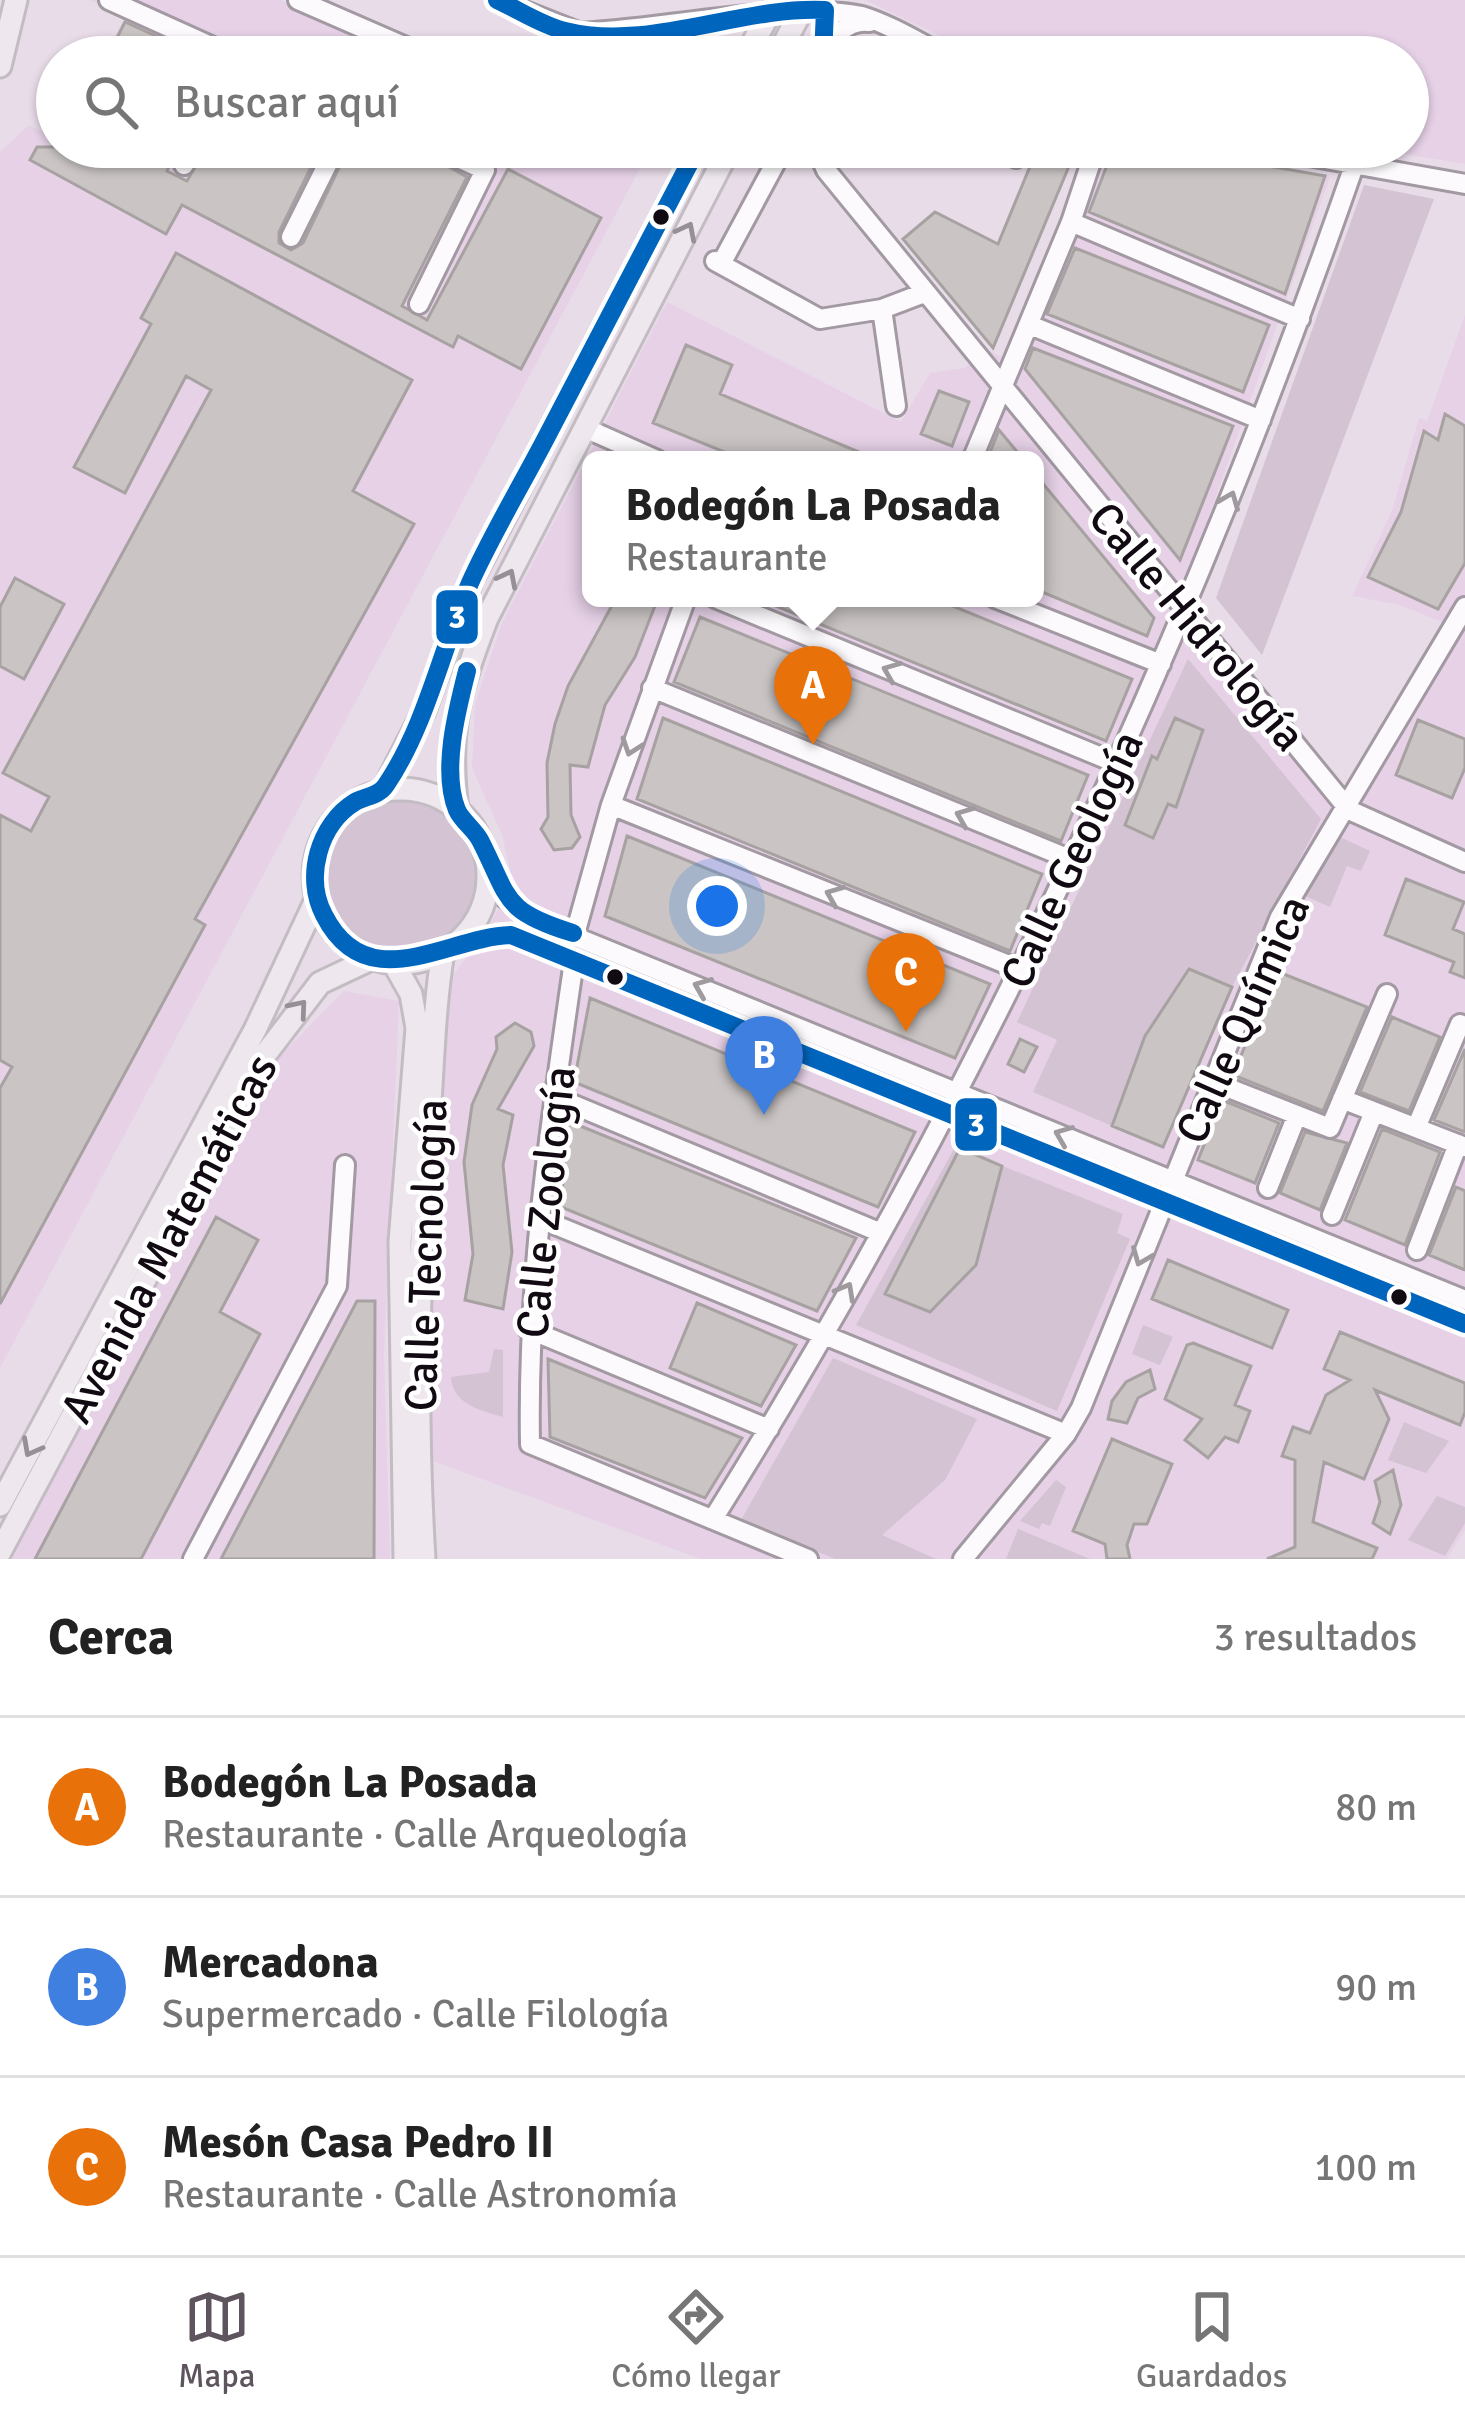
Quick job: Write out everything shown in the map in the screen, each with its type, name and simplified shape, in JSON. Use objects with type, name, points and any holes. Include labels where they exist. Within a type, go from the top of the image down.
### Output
[{"type":"main road","points":[[0,66],[16,0]]},
{"type":"main road","points":[[757,36],[774,5]]},
{"type":"main road","points":[[791,36],[812,6]]},
{"type":"main road","points":[[383,791],[424,711],[471,581],[687,168]]},
{"type":"main road","points":[[458,809],[451,735],[458,697],[487,618],[719,168]]},
{"type":"main road","points":[[383,791],[422,791],[458,809],[479,836],[488,870],[479,916],[445,951],[383,960],[343,940],[317,898],[315,867],[332,824],[354,803],[383,791]]},
{"type":"main road","name":"Avenida Matemáticas","points":[[0,1505],[255,1030],[317,898]]},
{"type":"main road","name":"Calle Tecnología","points":[[424,1559],[417,1377],[419,1240],[435,996],[445,951]]},
{"type":"main road","name":"Avenida Matemáticas","points":[[0,1552],[264,1056],[320,983],[383,960]]},
{"type":"main road","name":"Calle Tecnología","points":[[383,960],[411,994],[417,1028],[400,1242],[405,1559]]},
{"type":"street","points":[[109,0],[189,36]]},
{"type":"street","points":[[298,0],[381,36]]},
{"type":"street","points":[[497,0],[582,36]]},
{"type":"street","points":[[573,33],[631,32],[774,5],[862,15],[905,36]]},
{"type":"street","points":[[812,6],[820,36]]},
{"type":"street","points":[[840,36],[851,23],[885,26]]},
{"type":"street","points":[[291,237],[326,168]]},
{"type":"street","points":[[419,304],[485,170],[481,168]]},
{"type":"street","points":[[772,168],[718,263],[820,319],[882,309],[924,293]]},
{"type":"street","name":"Calle Hidrología","points":[[825,168],[1000,389],[1349,810]]},
{"type":"street","points":[[976,451],[1030,325],[1089,168]]},
{"type":"street","name":"Calle Geología","points":[[712,1520],[769,1430],[1021,970],[1186,608],[1300,319],[1352,168]]},
{"type":"street","points":[[1380,168],[1465,184]]},
{"type":"street","points":[[1071,222],[1300,319]]},
{"type":"street","points":[[882,309],[896,406]]},
{"type":"street","points":[[1030,325],[1261,421]]},
{"type":"street","points":[[585,428],[637,451]]},
{"type":"street","points":[[575,934],[611,805],[683,607]]},
{"type":"street","points":[[737,607],[1116,763]]},
{"type":"street","points":[[1018,607],[1161,664]]},
{"type":"street","name":"Calle Química","points":[[963,1559],[1066,1434],[1280,916],[1349,810],[1465,607]]},
{"type":"street","points":[[652,688],[1072,860]]},
{"type":"street","points":[[611,805],[1021,970]]},
{"type":"street","points":[[1349,810],[1465,862]]},
{"type":"street","points":[[488,870],[512,904],[575,934],[1465,1300]]},
{"type":"street","points":[[445,951],[484,936],[511,935],[1465,1324]]},
{"type":"street","name":"Calle Zoología","points":[[574,961],[538,1218],[528,1329],[530,1444],[712,1520]]},
{"type":"street","points":[[1226,1087],[1330,1128],[1387,994]]},
{"type":"street","points":[[1416,1128],[1460,1024]]},
{"type":"street","points":[[554,1096],[879,1232]]},
{"type":"street","points":[[1342,1099],[1461,1146],[1417,1250]]},
{"type":"street","points":[[1332,1215],[1374,1112]]},
{"type":"street","points":[[1268,1188],[1297,1114]]},
{"type":"street","points":[[193,1559],[337,1286],[345,1165]]},
{"type":"street","points":[[538,1218],[1066,1434]]},
{"type":"street","points":[[528,1329],[769,1430]]},
{"type":"street","points":[[712,1520],[808,1559]]},
{"type":"shaded area","points":[[89,0],[280,0],[361,36],[115,36],[125,16]]},
{"type":"shaded area","points":[[865,0],[1465,0],[1465,164],[1429,158],[1429,36],[940,36]]},
{"type":"shaded area","points":[[29,125],[36,129],[36,168],[640,168],[0,1368],[0,152]]},
{"type":"shaded area","points":[[1092,168],[1284,168],[1330,177],[1176,608],[1348,809],[1452,626],[1400,605],[1352,596],[1392,511],[1419,418],[1427,421],[1465,315],[1465,1530],[1447,1559],[701,1559],[430,1460],[431,1280],[444,1000],[449,980],[484,936],[513,882],[502,835],[472,768],[475,704],[502,623],[582,467],[582,607],[1044,607],[1044,451],[590,451],[667,302],[901,422],[930,373],[964,368],[989,350],[1008,361]]},
{"type":"shaded area","points":[[1364,185],[1434,199],[1262,655],[1216,598]]},
{"type":"shaded area","points":[[1188,659],[1321,819],[1232,987],[1188,970],[1145,1036],[1112,1126],[1033,1092],[1057,1040],[1017,1022]]},
{"type":"shaded area","points":[[401,789],[434,796],[462,815],[481,843],[488,876],[481,909],[462,937],[434,956],[401,963],[368,956],[340,937],[321,909],[314,876],[321,843],[340,815],[368,796]]},
{"type":"shaded area","points":[[1333,834],[1370,851],[1361,871],[1347,866],[1330,907],[1296,892]]},
{"type":"shaded area","points":[[344,991],[399,1001],[384,1355],[390,1559],[9,1559],[279,1057]]},
{"type":"shaded area","points":[[955,1147],[1123,1214],[1117,1233],[1130,1239],[1057,1411],[856,1325]]},
{"type":"shaded area","points":[[1143,1325],[1173,1337],[1160,1365],[1132,1354]]},
{"type":"shaded area","points":[[494,1349],[503,1350],[503,1417],[462,1400],[451,1377],[489,1372]]},
{"type":"shaded area","points":[[833,1358],[977,1419],[945,1480],[882,1535],[936,1559],[835,1559],[741,1520]]},
{"type":"shaded area","points":[[1404,1422],[1449,1441],[1426,1473],[1388,1460]]},
{"type":"shaded area","points":[[1056,1480],[1066,1487],[1050,1526],[1042,1523],[1039,1529],[1020,1521]]},
{"type":"shaded area","points":[[1437,1496],[1465,1507],[1465,1523],[1445,1556],[1408,1540]]},
{"type":"shaded area","points":[[1018,1529],[1090,1559],[1006,1559]]},
{"type":"building","points":[[125,22],[156,36],[118,36]]},
{"type":"building","points":[[45,168],[168,168],[187,181],[194,168],[311,168],[279,232],[279,243],[291,250],[303,243],[339,168],[451,168],[467,177],[402,306],[427,320],[508,169],[601,218],[521,369],[458,336],[453,347],[182,205],[166,234]]},
{"type":"building","points":[[1029,168],[1068,168],[993,348],[903,239],[935,212],[998,244]]},
{"type":"building","points":[[1106,168],[1280,168],[1325,176],[1285,294],[1089,212]]},
{"type":"building","points":[[1075,248],[1269,325],[1243,392],[1047,314]]},
{"type":"building","points":[[176,253],[412,380],[353,491],[414,524],[195,919],[205,925],[0,1304],[0,1088],[12,1067],[0,1060],[0,815],[31,831],[49,797],[3,773],[211,390],[186,376],[125,493],[74,467],[151,324],[141,318]]},
{"type":"building","points":[[686,345],[732,365],[720,394],[856,451],[722,451],[653,423]]},
{"type":"building","points":[[1033,348],[1233,426],[1180,560],[1025,369]]},
{"type":"building","points":[[939,391],[969,402],[952,446],[921,434]]},
{"type":"building","points":[[1445,414],[1465,426],[1465,563],[1438,609],[1368,577],[1401,512],[1424,431],[1438,440]]},
{"type":"building","points":[[999,430],[1016,451],[991,451]]},
{"type":"building","points":[[1044,485],[1154,618],[1147,636],[1044,593]]},
{"type":"building","points":[[15,578],[64,604],[24,679],[0,666],[0,607]]},
{"type":"building","points":[[611,607],[654,607],[635,657],[605,705],[588,767],[570,765],[571,815],[580,837],[572,848],[554,850],[541,829],[548,817],[547,763],[568,686]]},
{"type":"building","points":[[778,607],[955,607],[1132,679],[1106,741]]},
{"type":"building","points":[[700,617],[1088,775],[1061,841],[674,682]]},
{"type":"building","points":[[663,718],[1042,874],[1010,951],[637,799]]},
{"type":"building","points":[[1175,718],[1203,730],[1176,807],[1168,804],[1153,838],[1125,825],[1152,756],[1157,759]]},
{"type":"building","points":[[1418,720],[1465,739],[1465,768],[1452,798],[1396,775]]},
{"type":"building","points":[[627,836],[990,984],[955,1058],[605,916]]},
{"type":"building","points":[[1406,879],[1464,902],[1453,929],[1465,934],[1465,978],[1450,972],[1454,962],[1385,935]]},
{"type":"building","points":[[1189,969],[1232,987],[1163,1147],[1112,1126],[1145,1036]]},
{"type":"building","points":[[1276,971],[1367,1007],[1323,1111],[1233,1075]]},
{"type":"building","points":[[590,998],[915,1132],[878,1207],[574,1082]]},
{"type":"building","points":[[1392,1017],[1440,1037],[1409,1111],[1360,1092]]},
{"type":"building","points":[[515,1023],[531,1032],[534,1046],[498,1109],[513,1115],[503,1165],[512,1252],[503,1309],[465,1300],[473,1254],[464,1162],[472,1105],[497,1049],[496,1037]]},
{"type":"building","points":[[1020,1039],[1037,1047],[1024,1072],[1008,1064]]},
{"type":"building","points":[[1465,1049],[1465,1132],[1434,1120]]},
{"type":"building","points":[[1222,1100],[1279,1123],[1255,1183],[1198,1160]]},
{"type":"building","points":[[568,1121],[856,1238],[817,1311],[561,1207]]},
{"type":"building","points":[[1382,1129],[1440,1152],[1405,1245],[1345,1220]]},
{"type":"building","points":[[1305,1132],[1347,1143],[1320,1210],[1280,1193]]},
{"type":"building","points":[[960,1148],[1002,1166],[976,1265],[930,1312],[885,1294]]},
{"type":"building","points":[[1456,1187],[1465,1191],[1465,1270],[1429,1255]]},
{"type":"building","points":[[216,1217],[258,1240],[220,1312],[260,1334],[141,1559],[35,1559]]},
{"type":"building","points":[[1168,1260],[1288,1310],[1272,1348],[1152,1299]]},
{"type":"building","points":[[357,1301],[375,1301],[374,1559],[221,1559]]},
{"type":"building","points":[[697,1303],[796,1345],[761,1406],[670,1368]]},
{"type":"building","points":[[1340,1332],[1465,1383],[1465,1412],[1460,1425],[1375,1390],[1389,1419],[1364,1479],[1324,1462],[1313,1522],[1377,1548],[1372,1559],[1267,1559],[1295,1547],[1295,1460],[1282,1456],[1293,1427],[1310,1433],[1326,1395],[1350,1380],[1324,1369]]},
{"type":"building","points":[[1193,1343],[1251,1366],[1235,1405],[1250,1411],[1238,1442],[1225,1437],[1208,1458],[1185,1440],[1202,1419],[1165,1399],[1187,1345]]},
{"type":"building","points":[[548,1359],[742,1438],[705,1498],[550,1437]]},
{"type":"building","points":[[1150,1370],[1155,1389],[1138,1398],[1127,1423],[1108,1419],[1112,1401],[1126,1382]]},
{"type":"building","points":[[1112,1439],[1172,1464],[1147,1524],[1134,1524],[1127,1545],[1130,1559],[1107,1559],[1105,1544],[1073,1531]]},
{"type":"building","points":[[1393,1470],[1401,1505],[1390,1534],[1373,1523],[1380,1502],[1375,1481]]},
{"type":"transit line","name":"3","points":[[497,0],[556,28],[597,36]]},
{"type":"transit line","name":"3","points":[[629,36],[825,10],[824,36]]},
{"type":"transit line","name":"3","points":[[597,36],[629,36]]},
{"type":"transit line","name":"3","points":[[687,168],[479,565],[400,762],[383,789],[355,802],[324,837],[315,884],[324,915],[342,940],[362,954],[385,959],[410,958],[511,935],[1465,1324]]},
{"type":"transit line","name":"3","points":[[467,671],[450,759],[457,810],[480,840],[511,900],[532,917],[573,933]]},
{"type":"place","name":"Bodegón La Posada","points":[[813,745]]},
{"type":"place","name":"Mesón Casa Pedro II","points":[[906,1032]]},
{"type":"place","name":"Mercadona","points":[[764,1115]]}]
